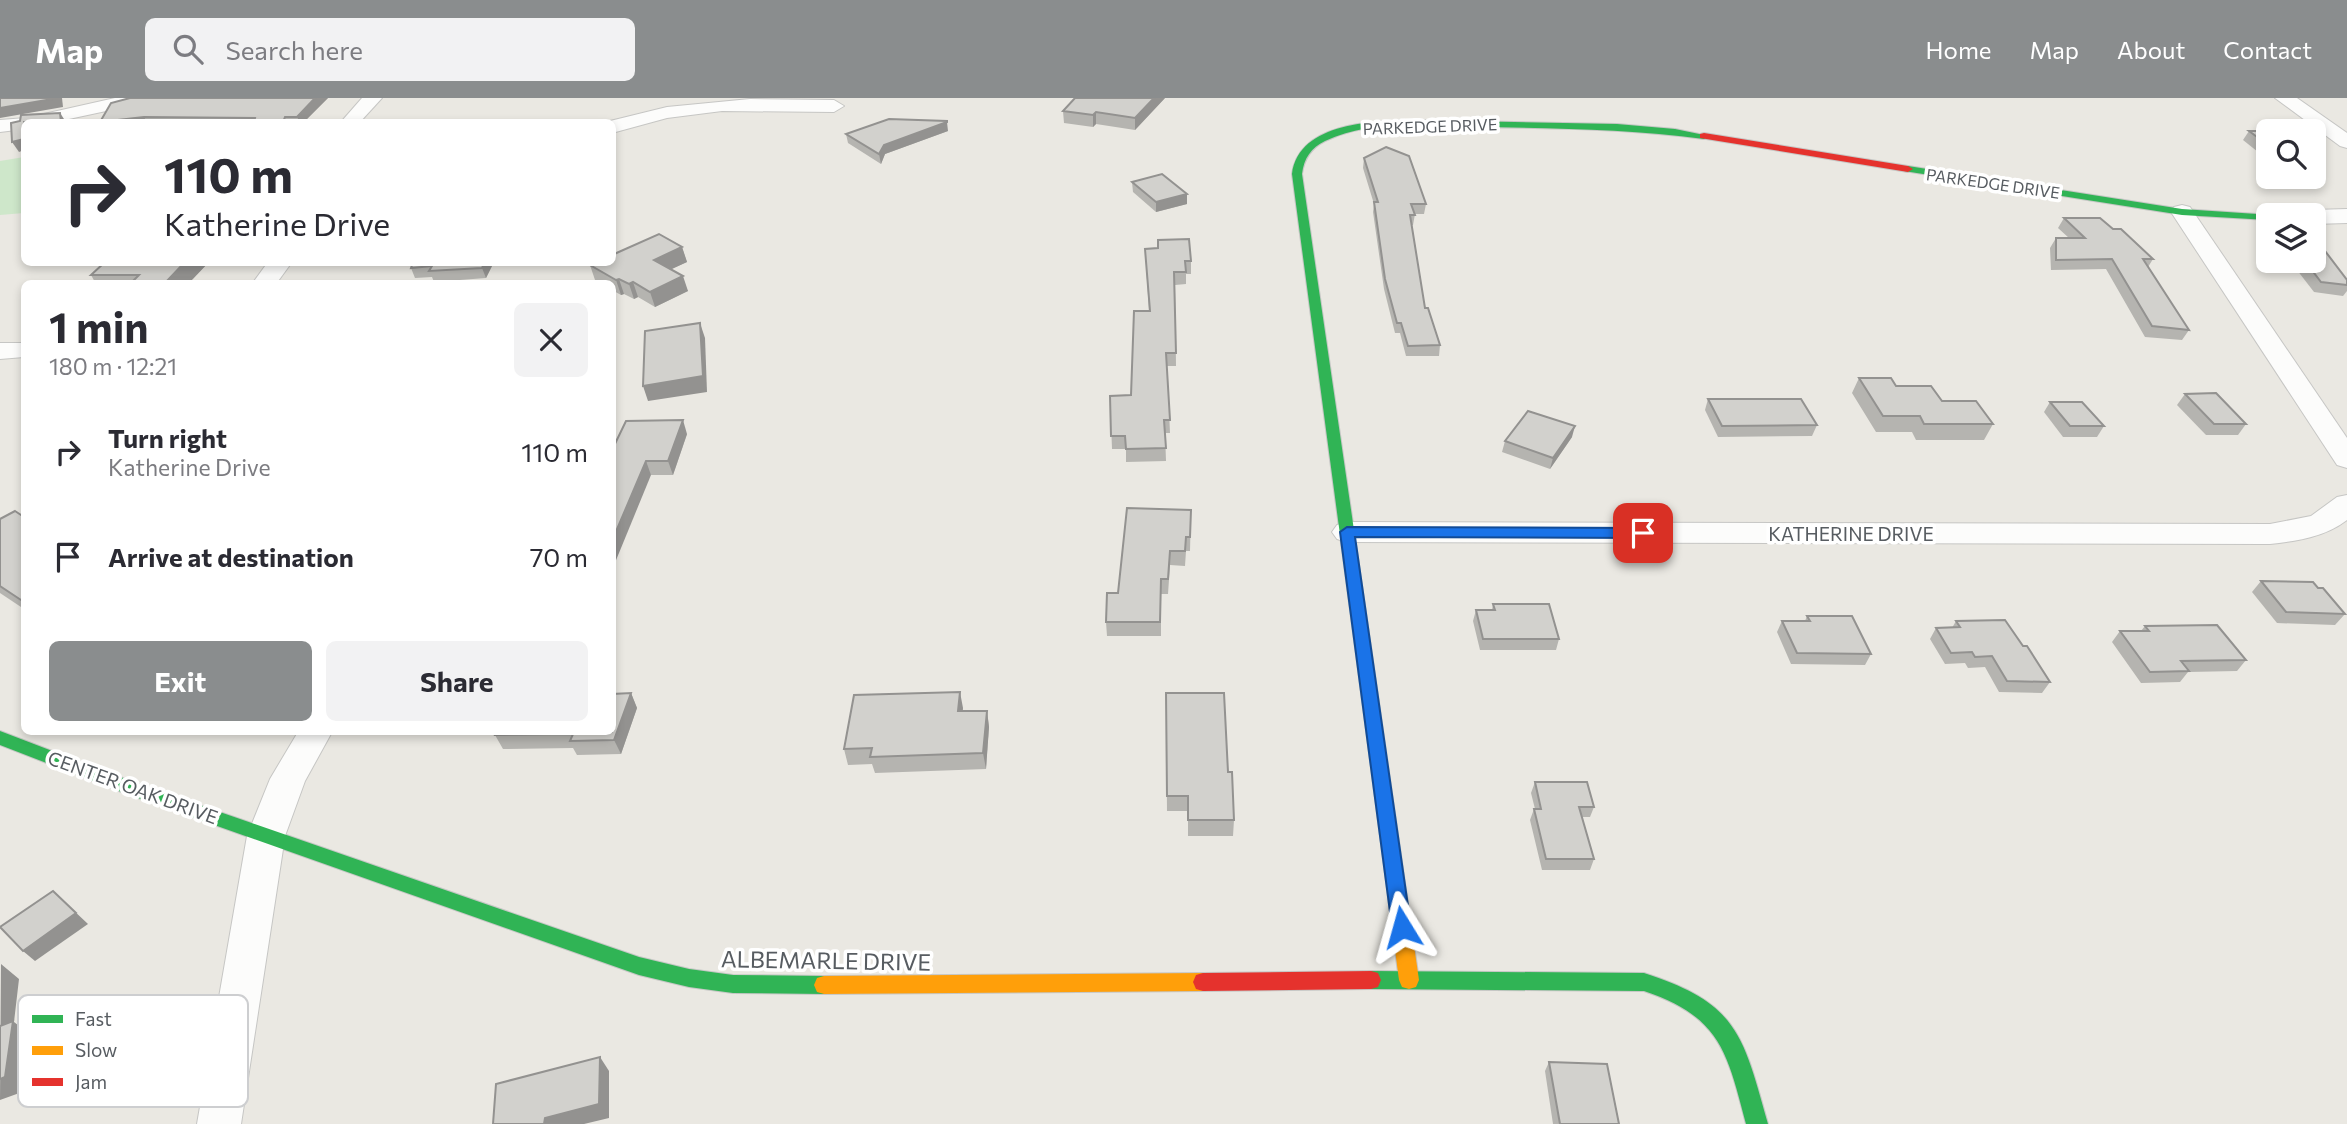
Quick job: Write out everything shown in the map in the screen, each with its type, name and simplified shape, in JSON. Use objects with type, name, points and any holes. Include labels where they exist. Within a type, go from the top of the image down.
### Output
[{"type":"street","points":[[45,119],[142,98]]},
{"type":"street","points":[[353,119],[373,98]]},
{"type":"street","points":[[2284,98],[2347,142]]},
{"type":"street","points":[[616,126],[642,118],[719,105],[778,103],[834,106]]},
{"type":"street","points":[[0,126],[21,123]]},
{"type":"street","name":"PARKEDGE DRIVE","points":[[1409,980],[1297,174],[1302,153],[1327,136],[1357,128],[1402,124],[1556,124],[1639,128],[2182,212],[2256,215]]},
{"type":"street","points":[[2182,212],[2347,459]]},
{"type":"street","points":[[2326,217],[2347,216]]},
{"type":"street","points":[[266,280],[278,266]]},
{"type":"street","points":[[0,351],[21,350]]},
{"type":"street","name":"KATHERINE DRIVE","points":[[1347,532],[2270,534],[2299,531],[2320,525],[2336,517],[2347,504]]},
{"type":"street","points":[[240,995],[267,836],[288,779],[313,735]]},
{"type":"street","name":"CENTER OAK DRIVE","points":[[0,738],[267,836]]},
{"type":"street","name":"ALBEMARLE DRIVE","points":[[267,836],[639,965],[689,978],[733,984],[858,986],[1409,980],[1644,982],[1671,987],[1696,1001],[1716,1017],[1733,1043],[1757,1124]]},
{"type":"green space","points":[[21,158],[21,213],[0,215],[0,161]]},
{"type":"building","points":[[0,98],[58,98],[0,108]]},
{"type":"building","points":[[130,98],[315,98],[297,117],[284,119],[102,119],[111,103]]},
{"type":"building","points":[[1075,98],[1154,98],[1135,118],[1096,112],[1093,115],[1063,111]]},
{"type":"building","points":[[60,113],[61,119],[21,119],[21,140],[12,142],[11,123],[20,121],[21,115]]},
{"type":"building","points":[[889,119],[947,122],[884,145],[879,154],[846,134]]},
{"type":"building","points":[[1386,147],[1409,156],[1426,204],[1411,204],[1415,215],[1410,215],[1425,308],[1428,308],[1440,345],[1408,346],[1401,323],[1397,323],[1385,279],[1374,202],[1378,202],[1364,158]]},
{"type":"building","points":[[1162,174],[1187,194],[1156,202],[1132,182]]},
{"type":"building","points":[[2064,218],[2100,218],[2113,229],[2121,229],[2153,259],[2143,259],[2189,330],[2152,326],[2112,259],[2056,260],[2056,238],[2085,238]]},
{"type":"building","points":[[659,234],[682,247],[654,260],[683,276],[650,292],[633,282],[629,284],[616,280],[592,266],[616,266],[616,253]]},
{"type":"building","points":[[1189,239],[1191,261],[1185,261],[1186,272],[1174,272],[1176,353],[1166,353],[1170,420],[1164,420],[1166,448],[1126,449],[1125,436],[1111,436],[1110,396],[1131,395],[1134,311],[1150,311],[1145,249],[1158,248],[1158,240]]},
{"type":"building","points":[[2326,252],[2347,280],[2347,285],[2321,282],[2314,273],[2326,273]]},
{"type":"building","points":[[101,266],[181,266],[168,280],[134,280],[139,275],[91,275]]},
{"type":"building","points":[[432,266],[483,266],[482,268],[429,271]]},
{"type":"building","points":[[700,323],[703,376],[643,386],[645,331]]},
{"type":"building","points":[[1859,378],[1891,378],[1896,386],[1931,386],[1942,401],[1976,401],[1993,424],[1924,424],[1920,416],[1883,416]]},
{"type":"building","points":[[2216,393],[2246,424],[2214,424],[2185,394]]},
{"type":"building","points":[[1708,399],[1801,399],[1817,425],[1722,426]]},
{"type":"building","points":[[2050,402],[2082,402],[2104,426],[2070,426]]},
{"type":"building","points":[[1528,411],[1575,426],[1553,458],[1505,441]]},
{"type":"building","points":[[683,420],[668,461],[646,461],[616,532],[616,442],[626,421]]},
{"type":"building","points":[[1127,508],[1191,510],[1190,537],[1186,537],[1185,551],[1170,551],[1168,579],[1161,579],[1160,622],[1106,622],[1107,593],[1118,593]]},
{"type":"building","points":[[15,511],[21,515],[21,600],[0,586],[0,519]]},
{"type":"building","points":[[2261,581],[2313,582],[2318,588],[2323,588],[2345,614],[2286,612]]},
{"type":"building","points":[[1493,604],[1549,604],[1559,639],[1483,639],[1476,610],[1495,610]]},
{"type":"building","points":[[1807,616],[1852,616],[1871,654],[1797,653],[1782,621],[1810,621]]},
{"type":"building","points":[[2005,620],[2023,646],[2027,646],[2050,682],[2007,681],[1992,656],[1975,657],[1972,652],[1951,653],[1936,628],[1960,627],[1956,621]]},
{"type":"building","points":[[2217,625],[2246,660],[2181,661],[2189,671],[2150,672],[2120,631],[2149,631],[2145,626]]},
{"type":"building","points":[[960,692],[958,711],[987,711],[983,753],[870,757],[872,748],[844,749],[854,695]]},
{"type":"building","points":[[631,693],[616,734],[616,694]]},
{"type":"building","points":[[1166,693],[1224,693],[1228,772],[1232,772],[1234,820],[1188,820],[1188,796],[1167,796]]},
{"type":"building","points":[[573,735],[616,735],[614,740],[570,741]]},
{"type":"building","points":[[1535,782],[1587,782],[1594,807],[1579,807],[1594,859],[1546,859],[1534,809],[1541,809]]},
{"type":"building","points":[[53,891],[76,913],[23,951],[0,927]]},
{"type":"building","points":[[13,1021],[5,1077],[0,1079],[0,1026]]},
{"type":"building","points":[[600,1057],[599,1104],[545,1118],[544,1124],[493,1124],[496,1084]]},
{"type":"building","points":[[1549,1062],[1607,1064],[1619,1124],[1560,1124]]},
{"type":"traffic: fast","points":[[1362,640],[1297,174],[1306,150],[1316,142],[1345,130],[1399,123],[1588,126],[1704,136]]},
{"type":"traffic: fast","points":[[1908,169],[2182,212],[2256,216]]},
{"type":"traffic: fast","points":[[0,738],[130,788],[639,966],[689,978],[733,984],[824,985]]},
{"type":"traffic: fast","points":[[1371,980],[1644,982],[1673,992],[1695,1003],[1712,1016],[1725,1032],[1735,1051],[1757,1124]]},
{"type":"traffic: slow","points":[[1362,640],[1409,980]]},
{"type":"traffic: slow","points":[[824,985],[1203,982]]},
{"type":"traffic: jam","points":[[1704,136],[1908,169]]},
{"type":"traffic: jam","points":[[1203,982],[1371,980]]},
{"type":"route","points":[[1402,927],[1347,532],[1643,533]]}]
